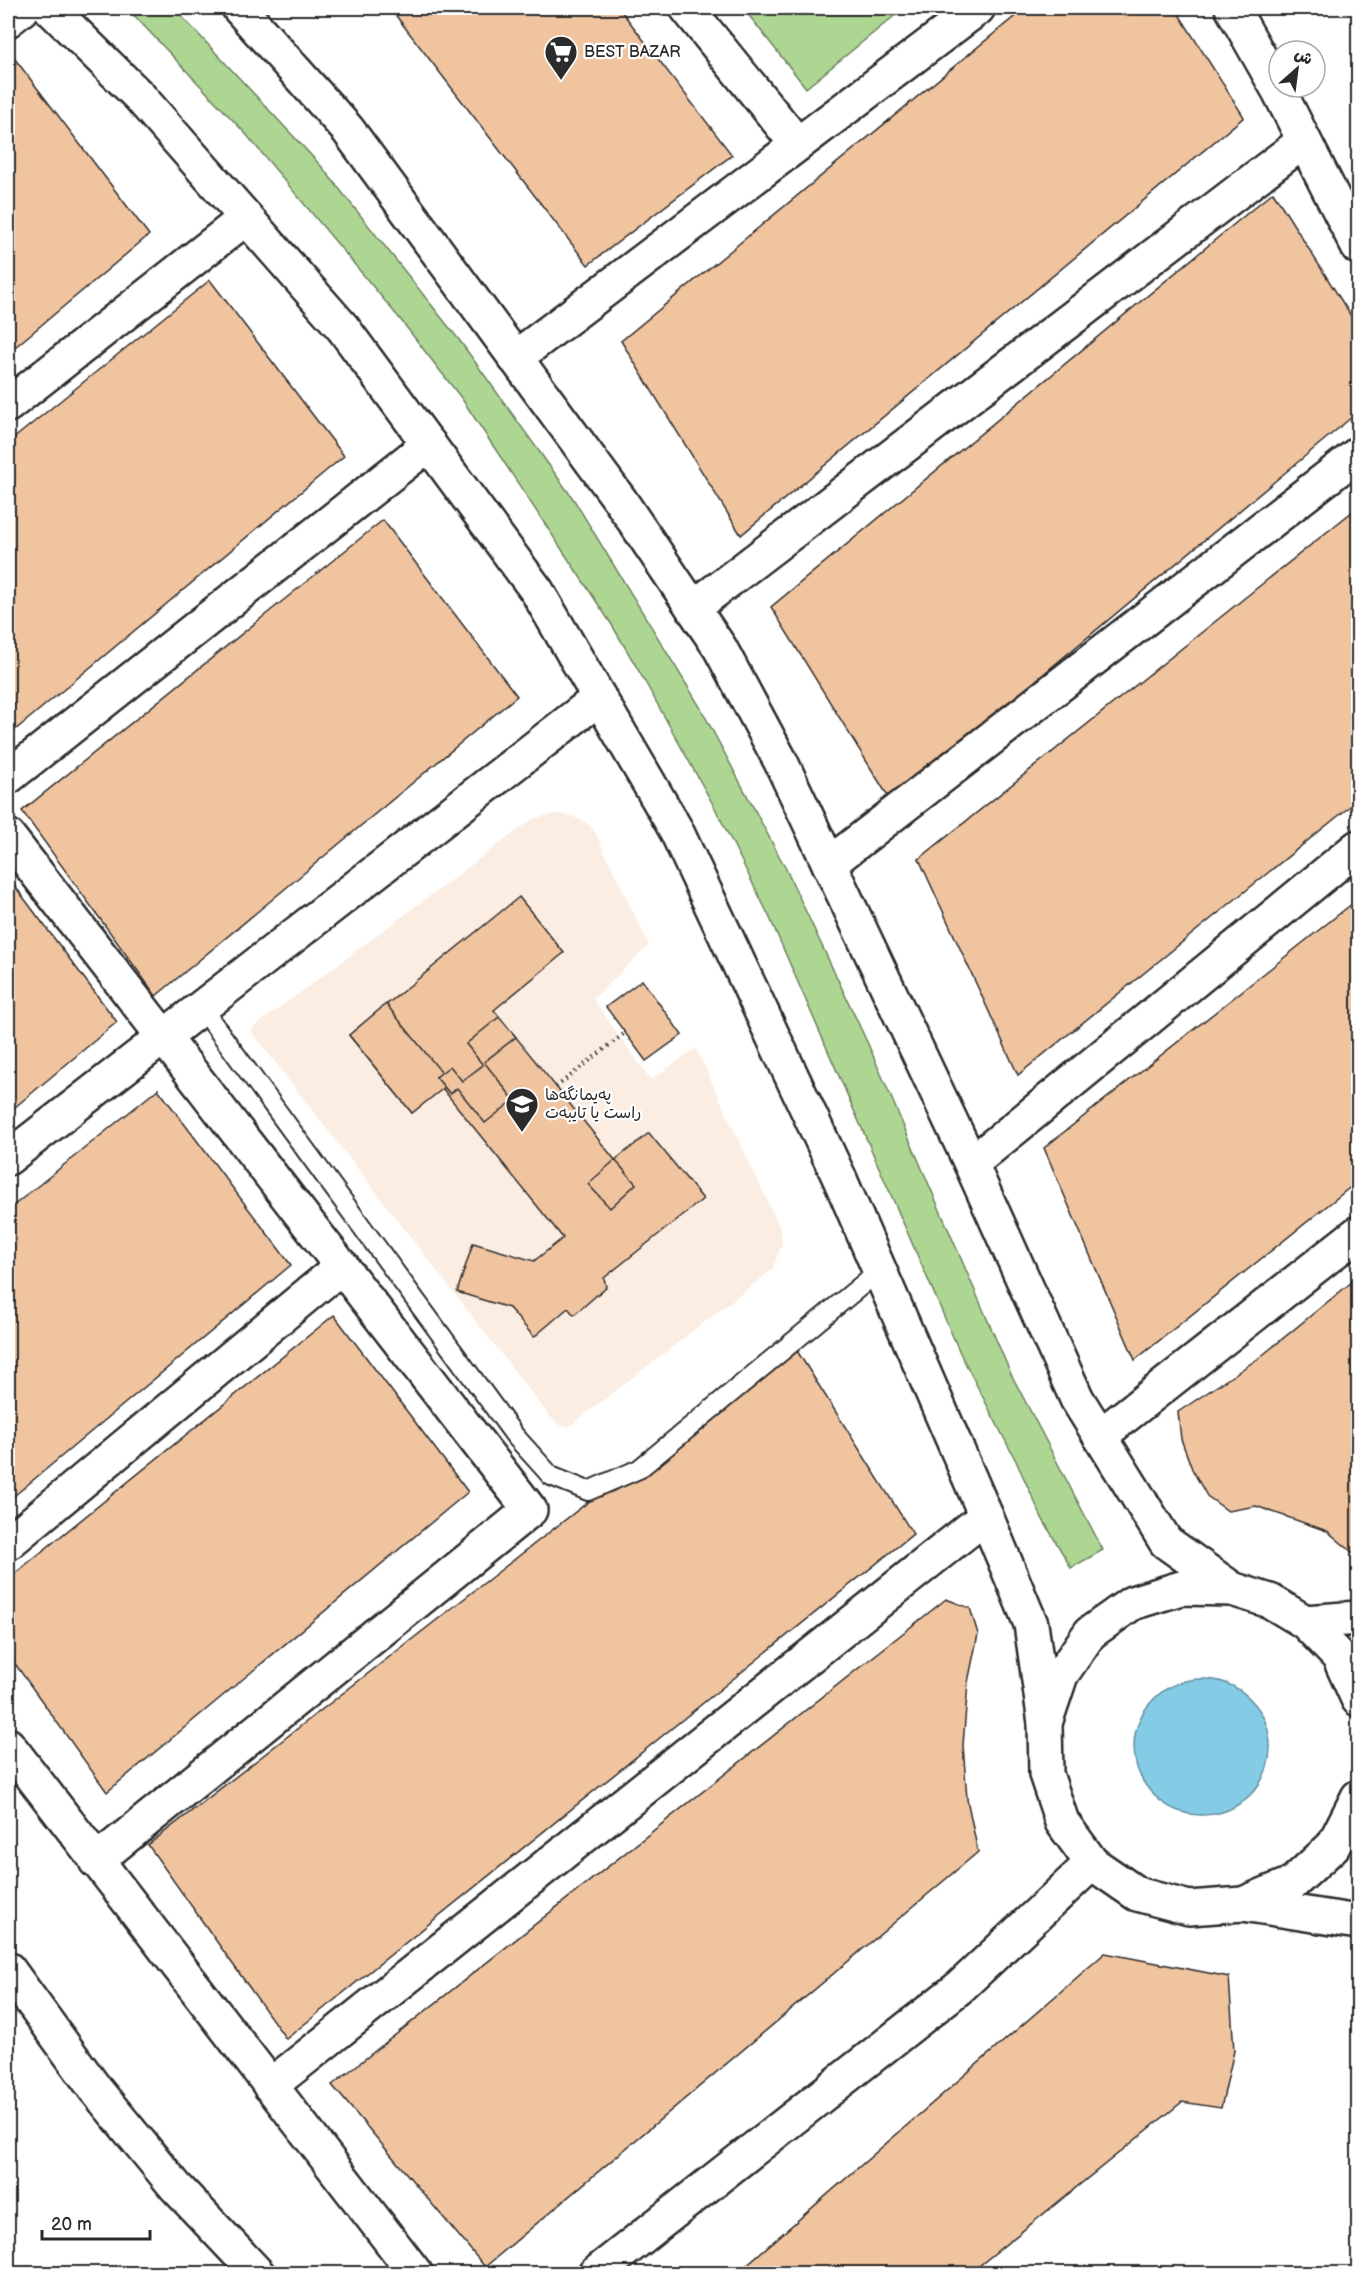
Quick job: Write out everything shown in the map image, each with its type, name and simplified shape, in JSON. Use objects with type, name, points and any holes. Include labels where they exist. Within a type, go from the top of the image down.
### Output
[{"type":"street","points":[[8,20],[23,8]]},
{"type":"street","points":[[50,8],[139,96],[343,328],[537,591],[676,830],[839,1177],[986,1516],[1030,1624],[1045,1723],[1046,1774],[1062,1822],[1092,1863],[1137,1894],[1189,1908],[1243,1904],[1359,1922]]},
{"type":"street","points":[[239,8],[348,130],[620,500],[720,648],[780,760],[971,1164],[1077,1399],[1166,1542],[1232,1589]]},
{"type":"street","points":[[687,8],[797,144]]},
{"type":"street","points":[[515,358],[978,8]]},
{"type":"street","points":[[1232,8],[1359,247]]},
{"type":"street","points":[[693,609],[1304,141]]},
{"type":"street","points":[[8,405],[246,218]]},
{"type":"street","points":[[8,777],[429,444]]},
{"type":"street","points":[[829,864],[1359,454]]},
{"type":"street","points":[[8,1158],[599,698]]},
{"type":"street","points":[[8,836],[530,1510],[96,1861]]},
{"type":"street","points":[[971,1164],[1359,846]]},
{"type":"street","points":[[1100,1436],[1359,1233]]},
{"type":"street","points":[[8,1543],[342,1266]]},
{"type":"street","points":[[270,2086],[986,1516]]},
{"type":"street","points":[[1045,1723],[1061,1674],[1090,1633],[1132,1603],[1181,1588],[1232,1589],[1270,1600],[1305,1622],[1339,1657],[1359,1699]]},
{"type":"street","points":[[1305,1622],[1359,1618]]},
{"type":"street","points":[[8,1745],[416,2274]]},
{"type":"street","points":[[1243,1904],[1293,1883],[1333,1846],[1359,1797]]},
{"type":"street","points":[[595,2274],[960,1987],[1092,1863]]},
{"type":"street","points":[[8,1969],[96,2090],[175,2186],[258,2274]]},
{"type":"lane","points":[[201,1007],[515,1436],[551,1476],[588,1491],[639,1469],[880,1270]]},
{"type":"path","points":[[556,1087],[625,1033]]},
{"type":"shaded area","points":[[556,814],[584,821],[594,830],[649,945],[593,999],[651,1080],[696,1048],[780,1228],[782,1243],[772,1270],[570,1426],[561,1426],[550,1417],[250,1030],[534,818]]},
{"type":"green space","points":[[127,8],[174,8],[322,167],[460,341],[574,500],[699,705],[785,867],[868,1044],[1011,1374],[1103,1550],[1071,1568],[1042,1518],[1016,1461],[961,1355],[769,916],[715,808],[612,625],[462,399],[400,319],[245,133]]},
{"type":"green space","points":[[743,8],[904,8],[806,88]]},
{"type":"water","points":[[1202,1679],[1228,1684],[1240,1690],[1250,1699],[1259,1709],[1265,1721],[1270,1747],[1265,1773],[1259,1785],[1250,1795],[1240,1804],[1228,1810],[1202,1815],[1176,1810],[1164,1804],[1154,1795],[1145,1785],[1139,1773],[1134,1747],[1139,1721],[1145,1709],[1154,1699],[1164,1690],[1176,1684]]},
{"type":"building","name":"BEST BAZAR","points":[[390,8],[619,8],[732,155],[588,265]]},
{"type":"building","points":[[1025,8],[1175,8],[1244,117],[741,535],[621,341]]},
{"type":"building","points":[[15,59],[149,235],[8,353],[8,65]]},
{"type":"building","points":[[1273,192],[1358,327],[1358,412],[891,801],[771,607]]},
{"type":"building","points":[[210,280],[344,456],[8,736],[8,443]]},
{"type":"building","points":[[1358,507],[1358,800],[1018,1075],[919,859]]},
{"type":"building","points":[[383,520],[517,696],[156,996],[22,811]]},
{"type":"building","points":[[8,877],[117,1022],[8,1113]]},
{"type":"building","points":[[519,897],[564,953],[494,1010],[615,1160],[649,1133],[703,1199],[604,1278],[606,1287],[574,1315],[568,1308],[534,1337],[509,1308],[457,1292],[473,1243],[534,1261],[563,1238],[442,1088],[412,1113],[349,1035]]},
{"type":"building","points":[[1358,899],[1358,1181],[1135,1360],[1044,1148]]},
{"type":"building","points":[[642,980],[682,1035],[646,1061],[606,1007]]},
{"type":"building","points":[[386,1004],[442,1073],[436,1077],[445,1087],[412,1113],[349,1035]]},
{"type":"building","points":[[499,1017],[516,1037],[484,1062],[514,1100],[485,1123],[457,1088],[450,1094],[436,1077],[450,1066],[462,1081],[483,1065],[466,1044]]},
{"type":"building","points":[[158,1089],[291,1265],[8,1501],[8,1210]]},
{"type":"building","points":[[615,1160],[636,1184],[610,1208],[588,1184]]},
{"type":"building","points":[[1358,1277],[1358,1557],[1327,1531],[1256,1506],[1228,1511],[1207,1496],[1192,1469],[1181,1439],[1178,1412],[1259,1358]]},
{"type":"building","points":[[334,1315],[468,1492],[107,1792],[8,1654],[8,1579]]},
{"type":"building","points":[[792,1343],[913,1534],[286,2039],[148,1845]]},
{"type":"building","points":[[946,1599],[970,1608],[978,1634],[968,1682],[963,1745],[967,1799],[978,1852],[485,2267],[332,2085]]},
{"type":"building","points":[[1105,1953],[1229,1977],[1234,2051],[1221,2108],[1182,2102],[969,2274],[736,2274]]},
{"type":"place","name":"BEST BAZAR","points":[[561,81]]},
{"type":"place","name":"پەیمانگەها راست یا تایبەت","points":[[522,1133]]}]
